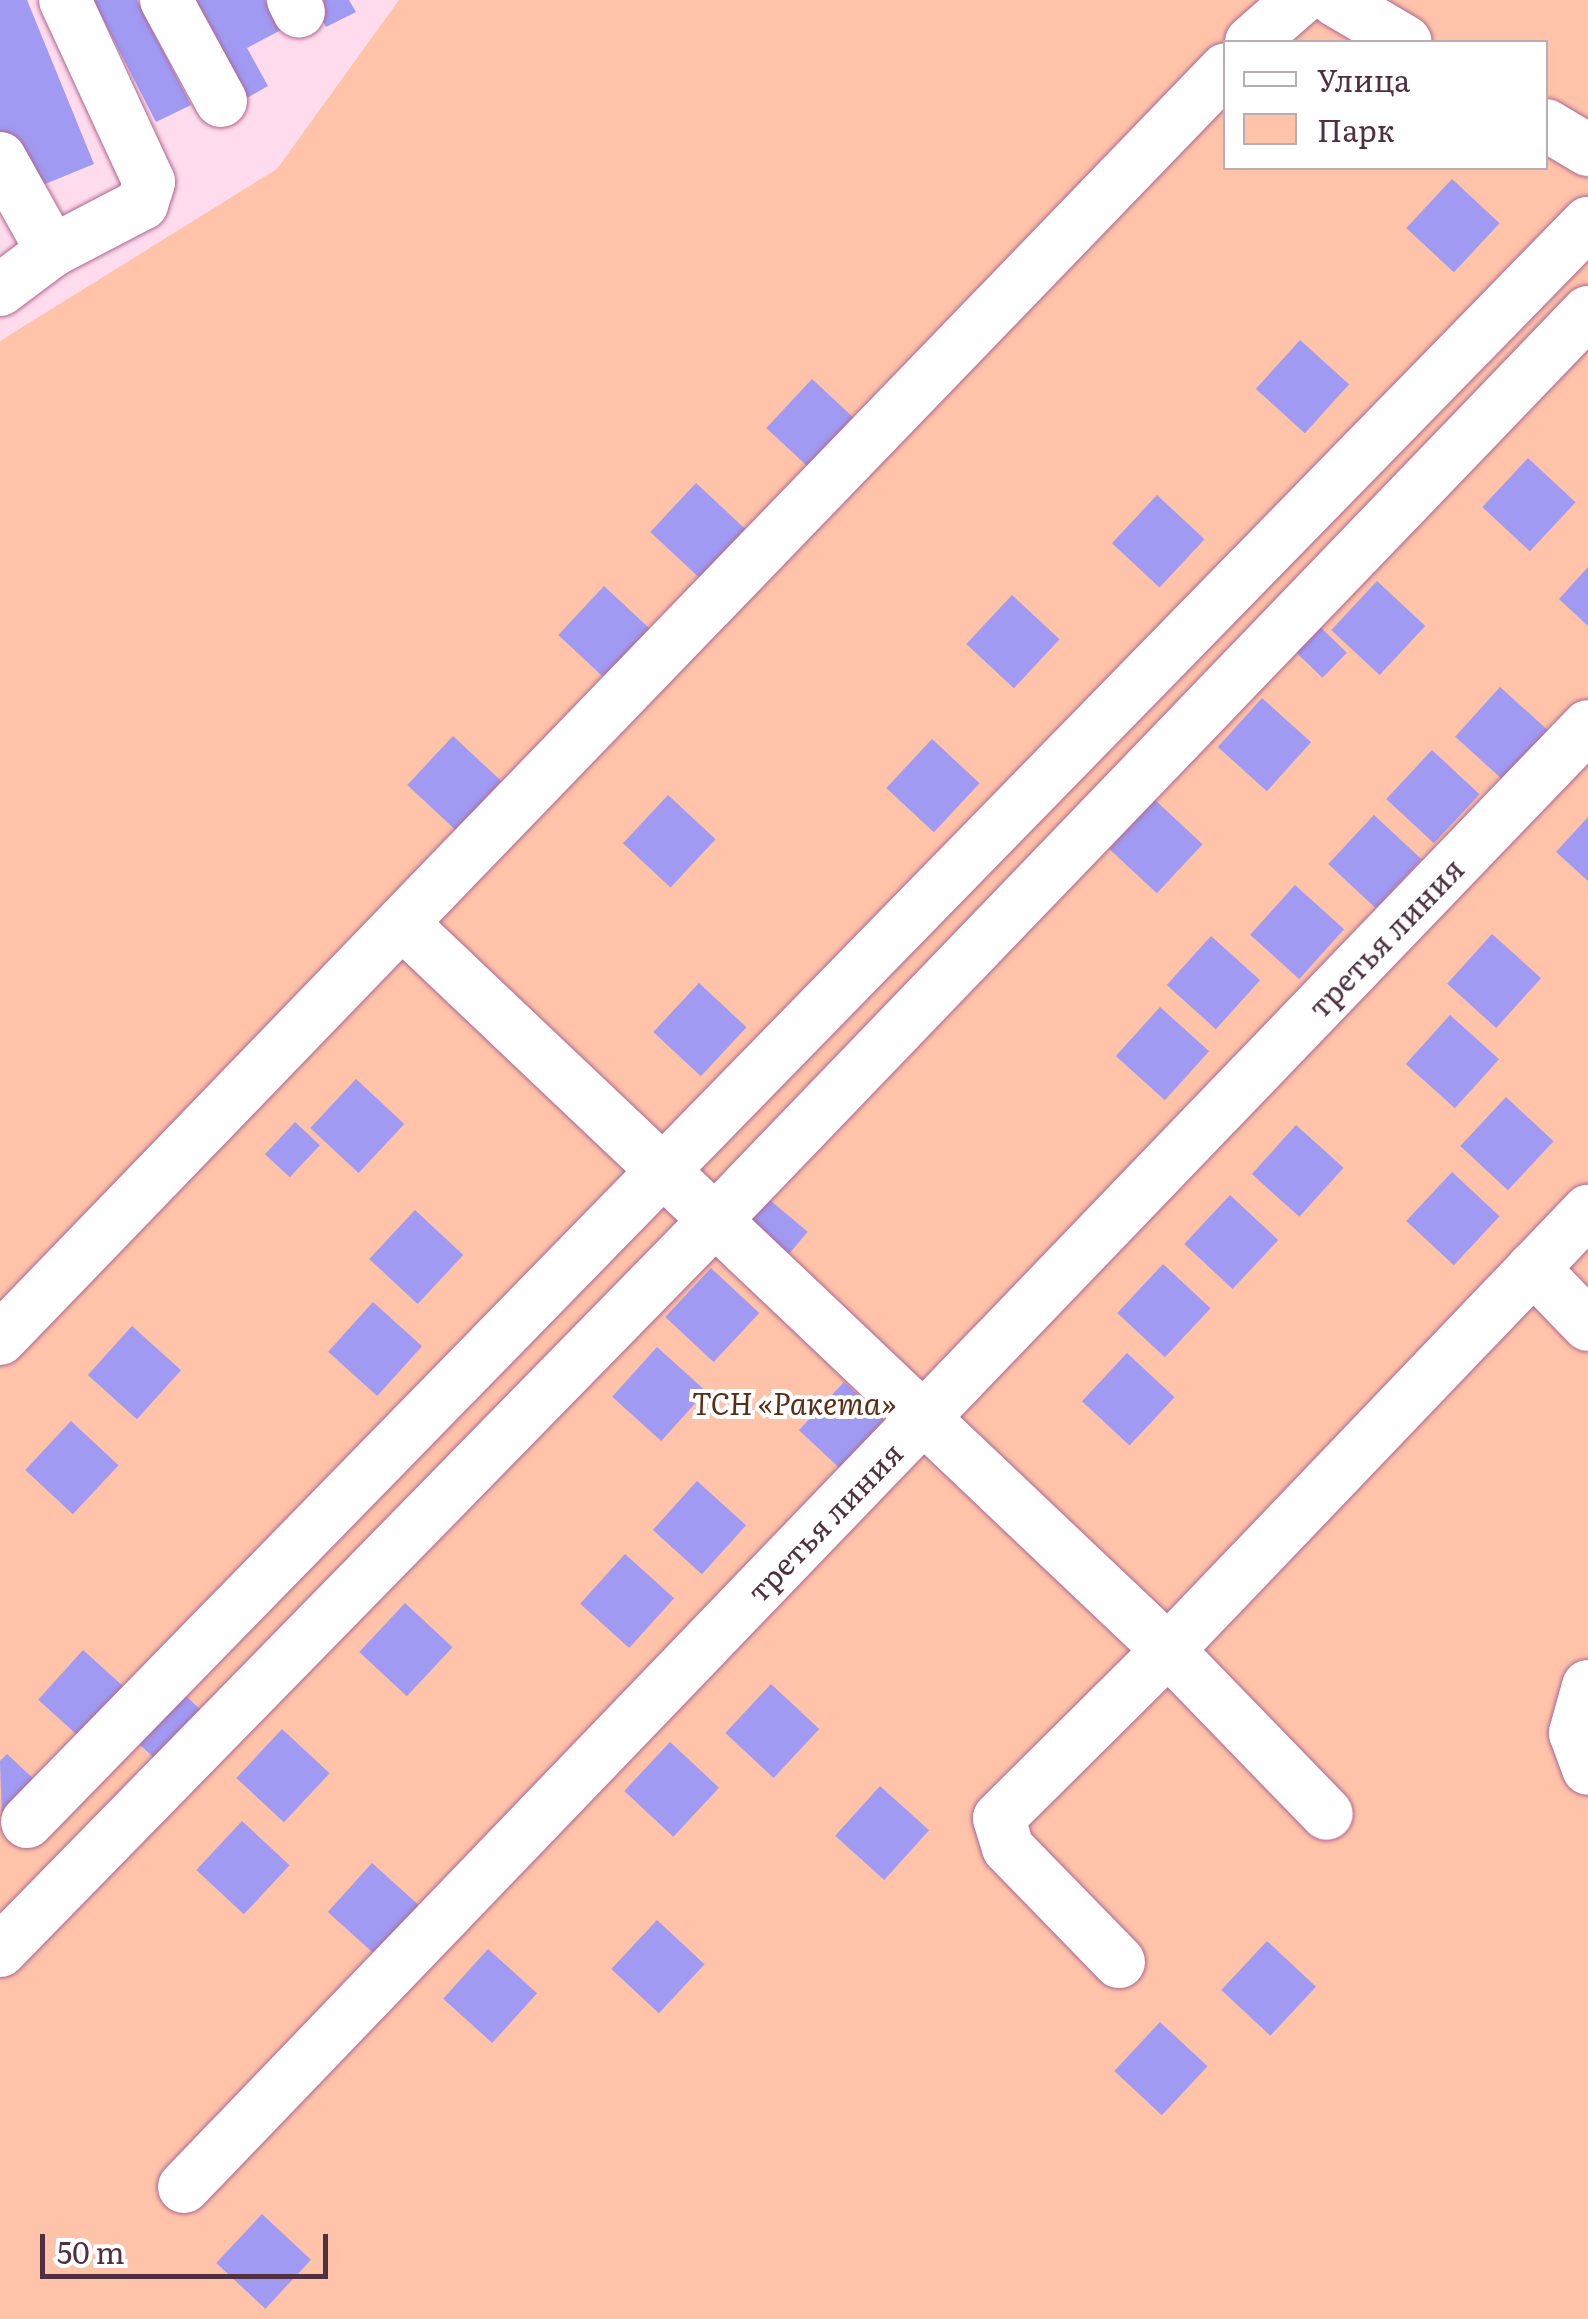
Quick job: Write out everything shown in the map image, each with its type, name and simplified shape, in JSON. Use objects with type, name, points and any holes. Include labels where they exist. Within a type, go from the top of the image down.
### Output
[{"type":"lane","points":[[0,290],[52,251],[142,204],[149,182],[65,0]]},
{"type":"lane","points":[[166,0],[222,102]]},
{"type":"lane","points":[[1253,40],[1300,0]]},
{"type":"lane","points":[[1335,0],[1403,40]]},
{"type":"lane","points":[[0,1339],[1223,72]]},
{"type":"lane","points":[[1548,126],[1588,150]]},
{"type":"lane","points":[[0,158],[52,251]]},
{"type":"lane","points":[[26,1822],[1588,222]]},
{"type":"lane","points":[[0,1952],[716,1219],[1588,312]]},
{"type":"lane","name":"третья линия","points":[[184,2187],[1588,726]]},
{"type":"lane","points":[[403,924],[1168,1650],[1326,1814]]},
{"type":"lane","points":[[1119,1962],[1008,1848],[1000,1818],[1168,1650],[1588,1211]]},
{"type":"lane","points":[[1533,1268],[1588,1324]]},
{"type":"lane","points":[[1588,1686],[1575,1733],[1588,1769]]},
{"type":"green space","name":"ТСН «Ракета»","points":[[399,0],[1588,0],[1588,2319],[0,2319],[0,341],[277,169]]},
{"type":"building","points":[[0,0],[27,0],[94,164],[23,193],[0,136]]},
{"type":"building","points":[[93,0],[137,0],[191,105],[156,122]]},
{"type":"building","points":[[183,0],[265,0],[281,30],[247,48],[268,86],[238,103]]},
{"type":"building","points":[[311,0],[349,0],[356,12],[326,27]]},
{"type":"building","points":[[1452,179],[1500,223],[1454,272],[1406,228]]},
{"type":"building","points":[[1300,340],[1349,384],[1305,433],[1256,389]]},
{"type":"building","points":[[812,379],[860,423],[814,472],[766,428]]},
{"type":"building","points":[[1528,458],[1576,502],[1530,551],[1482,507]]},
{"type":"building","points":[[696,483],[745,529],[699,578],[650,532]]},
{"type":"building","points":[[1157,495],[1205,539],[1160,588],[1112,543]]},
{"type":"building","points":[[1588,567],[1588,626],[1559,599]]},
{"type":"building","points":[[1377,581],[1425,626],[1380,675],[1331,630]]},
{"type":"building","points":[[604,586],[653,632],[607,681],[558,635]]},
{"type":"building","points":[[1012,595],[1060,639],[1014,688],[966,644]]},
{"type":"building","points":[[1313,620],[1347,653],[1322,678],[1289,645]]},
{"type":"building","points":[[1500,687],[1549,731],[1504,781],[1455,737]]},
{"type":"building","points":[[1262,698],[1311,742],[1267,791],[1218,747]]},
{"type":"building","points":[[453,736],[501,781],[456,830],[407,785]]},
{"type":"building","points":[[932,739],[980,783],[934,832],[886,788]]},
{"type":"building","points":[[1432,750],[1480,794],[1434,843],[1386,799]]},
{"type":"building","points":[[668,795],[716,839],[671,888],[623,843]]},
{"type":"building","points":[[1155,800],[1203,844],[1157,893],[1109,849]]},
{"type":"building","points":[[1374,815],[1422,859],[1376,908],[1328,864]]},
{"type":"building","points":[[1588,817],[1588,881],[1556,852]]},
{"type":"building","points":[[1295,885],[1344,929],[1299,979],[1250,935]]},
{"type":"building","points":[[1492,934],[1541,978],[1496,1028],[1447,984]]},
{"type":"building","points":[[1211,936],[1260,980],[1216,1029],[1167,985]]},
{"type":"building","points":[[699,983],[747,1027],[701,1076],[653,1032]]},
{"type":"building","points":[[1160,1007],[1209,1051],[1165,1100],[1116,1056]]},
{"type":"building","points":[[1450,1015],[1499,1059],[1455,1108],[1406,1064]]},
{"type":"building","points":[[356,1079],[404,1124],[359,1173],[310,1128]]},
{"type":"building","points":[[1506,1097],[1554,1141],[1508,1190],[1460,1146]]},
{"type":"building","points":[[295,1122],[320,1145],[290,1177],[265,1154]]},
{"type":"building","points":[[1296,1125],[1344,1168],[1299,1217],[1252,1174]]},
{"type":"building","points":[[1452,1172],[1500,1216],[1454,1265],[1406,1221]]},
{"type":"building","points":[[764,1195],[808,1232],[778,1267],[734,1230]]},
{"type":"building","points":[[1230,1195],[1278,1240],[1233,1289],[1184,1244]]},
{"type":"building","points":[[415,1210],[463,1255],[418,1304],[369,1259]]},
{"type":"building","points":[[1163,1264],[1211,1308],[1165,1357],[1117,1313]]},
{"type":"building","points":[[711,1268],[759,1313],[714,1362],[665,1317]]},
{"type":"building","points":[[373,1302],[422,1346],[377,1396],[328,1352]]},
{"type":"building","points":[[132,1326],[181,1370],[137,1419],[88,1375]]},
{"type":"building","points":[[657,1347],[706,1391],[661,1441],[612,1397]]},
{"type":"building","points":[[1127,1353],[1175,1397],[1130,1446],[1082,1401]]},
{"type":"building","points":[[844,1382],[893,1428],[848,1476],[799,1430]]},
{"type":"building","points":[[71,1421],[119,1465],[73,1514],[25,1470]]},
{"type":"building","points":[[697,1481],[746,1525],[702,1574],[653,1530]]},
{"type":"building","points":[[625,1554],[674,1598],[629,1648],[580,1604]]},
{"type":"building","points":[[405,1603],[453,1647],[407,1696],[359,1652]]},
{"type":"building","points":[[83,1650],[132,1694],[87,1744],[38,1700]]},
{"type":"building","points":[[173,1684],[221,1729],[176,1778],[127,1733]]},
{"type":"building","points":[[771,1684],[819,1729],[774,1778],[725,1733]]},
{"type":"building","points":[[282,1729],[330,1773],[284,1822],[236,1778]]},
{"type":"building","points":[[670,1742],[719,1788],[673,1837],[624,1791]]},
{"type":"building","points":[[7,1754],[37,1782],[2,1818],[0,1761]]},
{"type":"building","points":[[880,1786],[929,1830],[884,1880],[835,1836]]},
{"type":"building","points":[[242,1821],[290,1865],[244,1914],[196,1870]]},
{"type":"building","points":[[372,1863],[421,1907],[377,1956],[328,1912]]},
{"type":"building","points":[[657,1920],[705,1964],[659,2013],[611,1969]]},
{"type":"building","points":[[1267,1941],[1316,1987],[1270,2036],[1221,1990]]},
{"type":"building","points":[[488,1949],[537,1993],[492,2043],[443,1999]]},
{"type":"building","points":[[1160,2022],[1208,2066],[1162,2115],[1114,2071]]},
{"type":"building","points":[[262,2214],[311,2260],[265,2309],[216,2263]]}]
